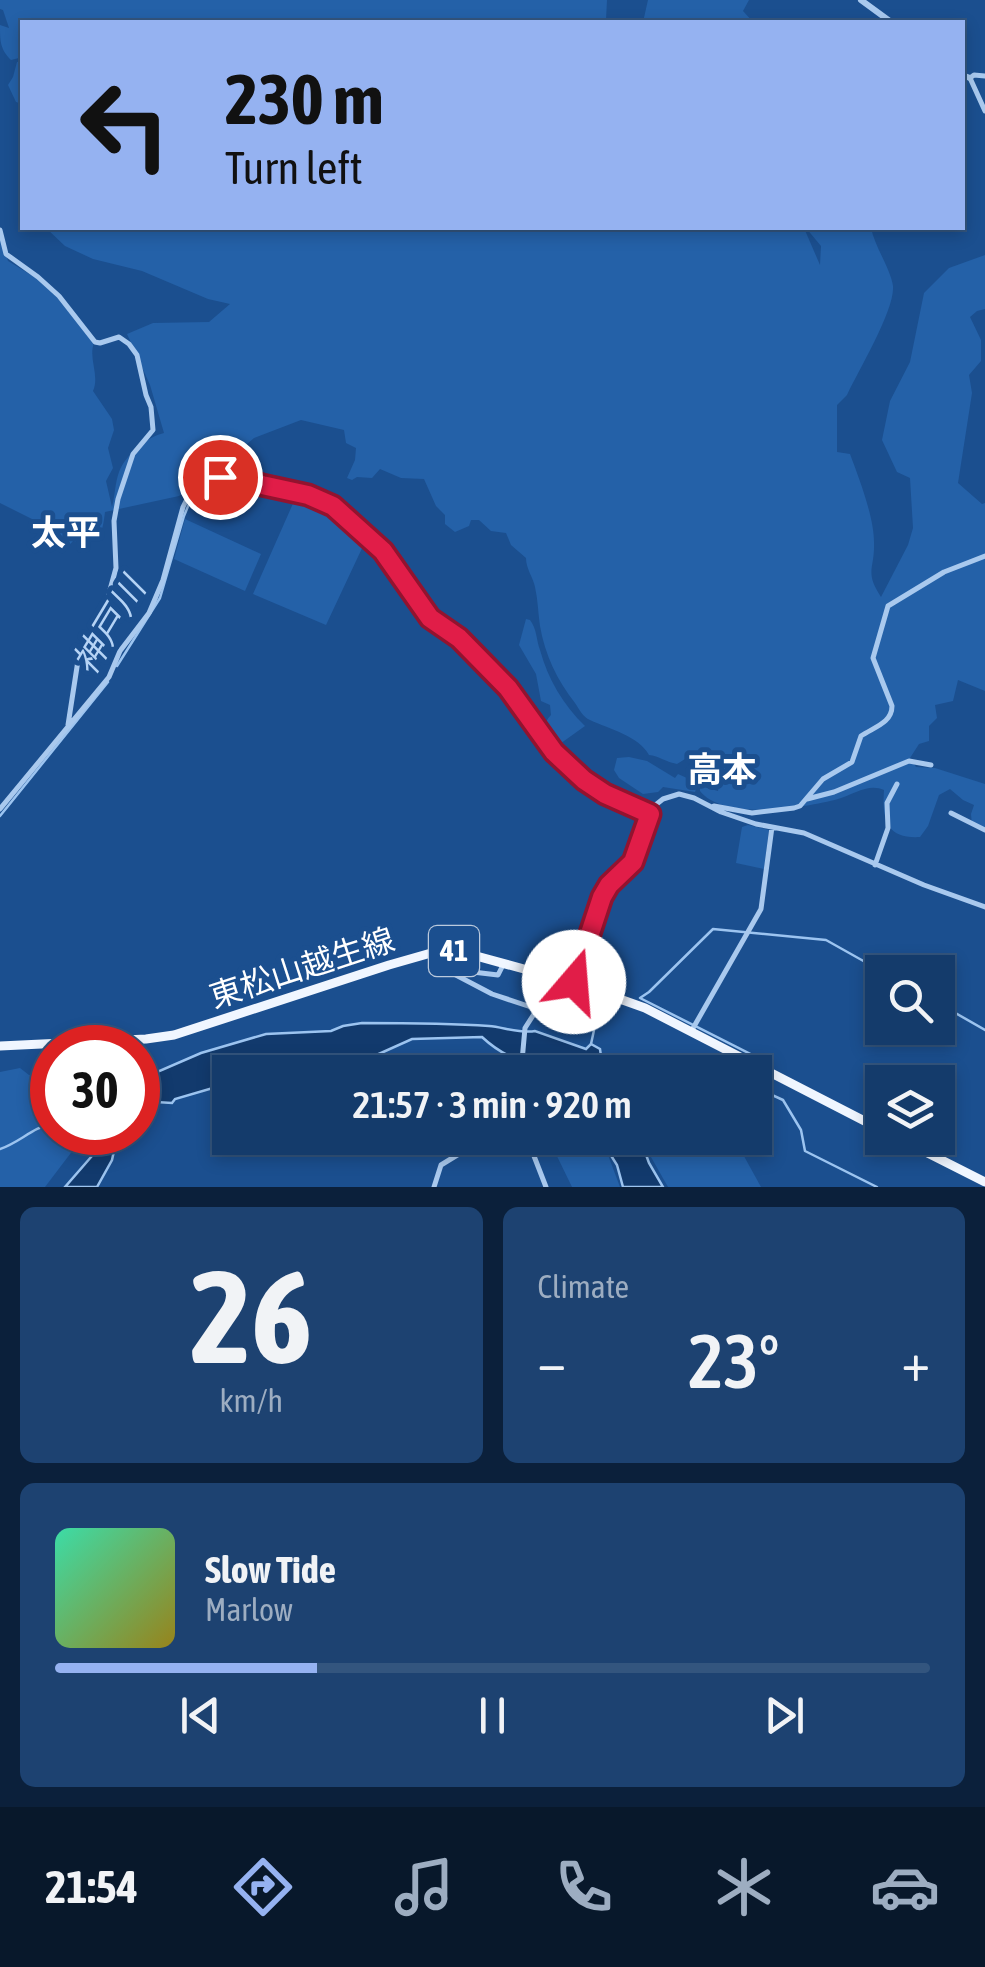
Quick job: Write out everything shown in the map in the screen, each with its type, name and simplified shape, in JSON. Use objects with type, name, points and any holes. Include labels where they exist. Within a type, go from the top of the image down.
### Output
[{"type":"main road","name":"東松山越生線","points":[[0,1046],[174,1035],[338,980],[438,952],[470,953],[632,1002],[865,1121]]},
{"type":"main road","points":[[932,1155],[985,1182]]},
{"type":"street","points":[[862,0],[888,20]]},
{"type":"street","points":[[985,76],[966,76],[985,111]]},
{"type":"street","points":[[0,230],[6,254],[59,296],[96,342],[119,337],[134,350],[152,406],[150,436],[133,454],[118,500],[114,520],[116,568],[105,608],[79,654],[68,728]]},
{"type":"street","points":[[0,809],[109,677],[120,651],[149,613],[190,492],[212,479],[236,477],[308,495],[333,506],[383,551],[430,618],[459,638],[508,688],[554,752],[605,794],[650,814]]},
{"type":"street","points":[[712,807],[752,813],[794,808],[823,779],[852,762],[861,736],[892,714],[874,658],[888,606],[944,572],[985,556]]},
{"type":"street","points":[[804,800],[909,761],[931,765]]},
{"type":"street","points":[[875,865],[888,828],[887,803],[897,784]]},
{"type":"street","points":[[574,982],[602,897],[633,862],[658,802],[674,794],[694,798],[744,820],[804,833],[875,865],[985,906]]},
{"type":"street","points":[[952,812],[985,830]]},
{"type":"street","points":[[690,1032],[760,909],[772,826]]},
{"type":"street","points":[[505,962],[498,976],[456,970],[452,974],[492,994],[533,1007],[525,1028],[523,1055]]},
{"type":"street","points":[[434,1187],[441,1165],[458,1155]]},
{"type":"street","points":[[533,1155],[546,1187]]},
{"type":"shaded area","points":[[0,0],[607,0],[606,20],[20,20],[20,61],[11,60],[1,44],[0,25],[9,28]]},
{"type":"shaded area","points":[[648,0],[749,0],[743,11],[751,20],[643,20]]},
{"type":"shaded area","points":[[20,61],[20,103],[8,85]]},
{"type":"shaded area","points":[[48,230],[805,230],[820,265],[821,246],[808,230],[872,230],[892,280],[892,297],[867,356],[847,395],[837,405],[837,452],[850,454],[865,498],[873,532],[872,576],[881,597],[913,528],[910,478],[897,472],[882,440],[890,401],[910,362],[924,293],[949,268],[985,255],[985,309],[970,317],[981,340],[981,361],[969,375],[972,393],[958,483],[985,503],[985,691],[958,680],[953,701],[935,705],[937,718],[929,726],[929,741],[919,744],[910,758],[916,767],[935,768],[985,784],[985,832],[972,825],[974,805],[950,789],[939,795],[920,837],[893,831],[884,810],[884,790],[878,788],[824,802],[765,810],[711,800],[700,791],[700,786],[718,791],[719,784],[709,778],[702,761],[692,763],[685,759],[677,764],[649,755],[631,738],[581,713],[549,657],[526,558],[511,545],[506,533],[491,531],[479,520],[471,520],[469,526],[455,532],[445,524],[445,515],[436,506],[424,479],[401,478],[380,469],[372,478],[347,478],[356,448],[346,443],[344,430],[301,420],[254,438],[179,496],[105,512],[98,537],[73,541],[63,552],[52,546],[46,540],[48,527],[0,503],[0,234],[8,261],[56,296],[94,343],[93,391],[112,419],[114,430],[108,448],[113,468],[106,481],[112,507],[122,465],[144,442],[164,433],[150,385],[127,334],[153,323],[209,322],[230,304],[65,246]]},
{"type":"shaded area","points":[[295,499],[325,511],[364,544],[326,625],[253,594]]},
{"type":"shaded area","points":[[185,519],[261,554],[245,591],[174,559]]},
{"type":"shaded area","points":[[526,619],[534,627],[543,661],[557,691],[585,726],[557,746],[546,731],[550,705],[541,701],[536,674],[519,645]]},
{"type":"shaded area","points":[[617,758],[647,761],[675,778],[678,774],[698,783],[695,792],[663,787],[658,792],[643,794],[614,770]]},
{"type":"shaded area","points":[[742,827],[769,830],[764,869],[736,863]]},
{"type":"shaded area","points":[[457,1024],[535,1031],[586,1049],[591,1044],[600,1049],[601,1055],[507,1055],[482,1037],[412,1039],[376,1055],[212,1055],[212,1088],[172,1103],[160,1102],[160,1071],[201,1053],[266,1034],[331,1031],[343,1026]]},
{"type":"shaded area","points":[[20,1068],[29,1075],[30,1155],[69,1155],[45,1187],[0,1187],[0,1072]]},
{"type":"shaded area","points":[[93,1155],[113,1155],[97,1187],[65,1187]]},
{"type":"shaded area","points":[[556,1155],[608,1155],[620,1187],[572,1187]]},
{"type":"shaded area","points":[[611,1155],[646,1155],[663,1187],[623,1187]]},
{"type":"shaded area","points":[[650,1155],[743,1155],[761,1187],[668,1187]]},
{"type":"waterway","name":"神戸川","points":[[210,483],[242,482],[328,507],[378,552],[424,617],[456,640],[500,685],[554,759]]},
{"type":"waterway","name":"神戸川","points":[[117,666],[160,598],[194,492]]},
{"type":"waterway","name":"神戸川","points":[[0,816],[108,682]]},
{"type":"waterway","points":[[752,1055],[640,998],[713,929],[826,940],[865,962]]},
{"type":"waterway","points":[[600,1008],[602,1002],[619,1007]]},
{"type":"waterway","points":[[955,1013],[985,1030]]},
{"type":"waterway","points":[[591,1044],[596,1021]]},
{"type":"waterway","points":[[772,1095],[783,1100],[801,1130],[805,1151],[877,1187]]},
{"type":"waterway","points":[[0,1149],[30,1133]]},
{"type":"district","name":"太平","points":[[66,533]]},
{"type":"district","name":"高本","points":[[722,770]]},
{"type":"route","points":[[220,477],[243,478],[308,495],[333,506],[383,551],[430,618],[459,638],[508,688],[554,752],[605,794],[650,814],[633,862],[602,897],[574,982]]}]
